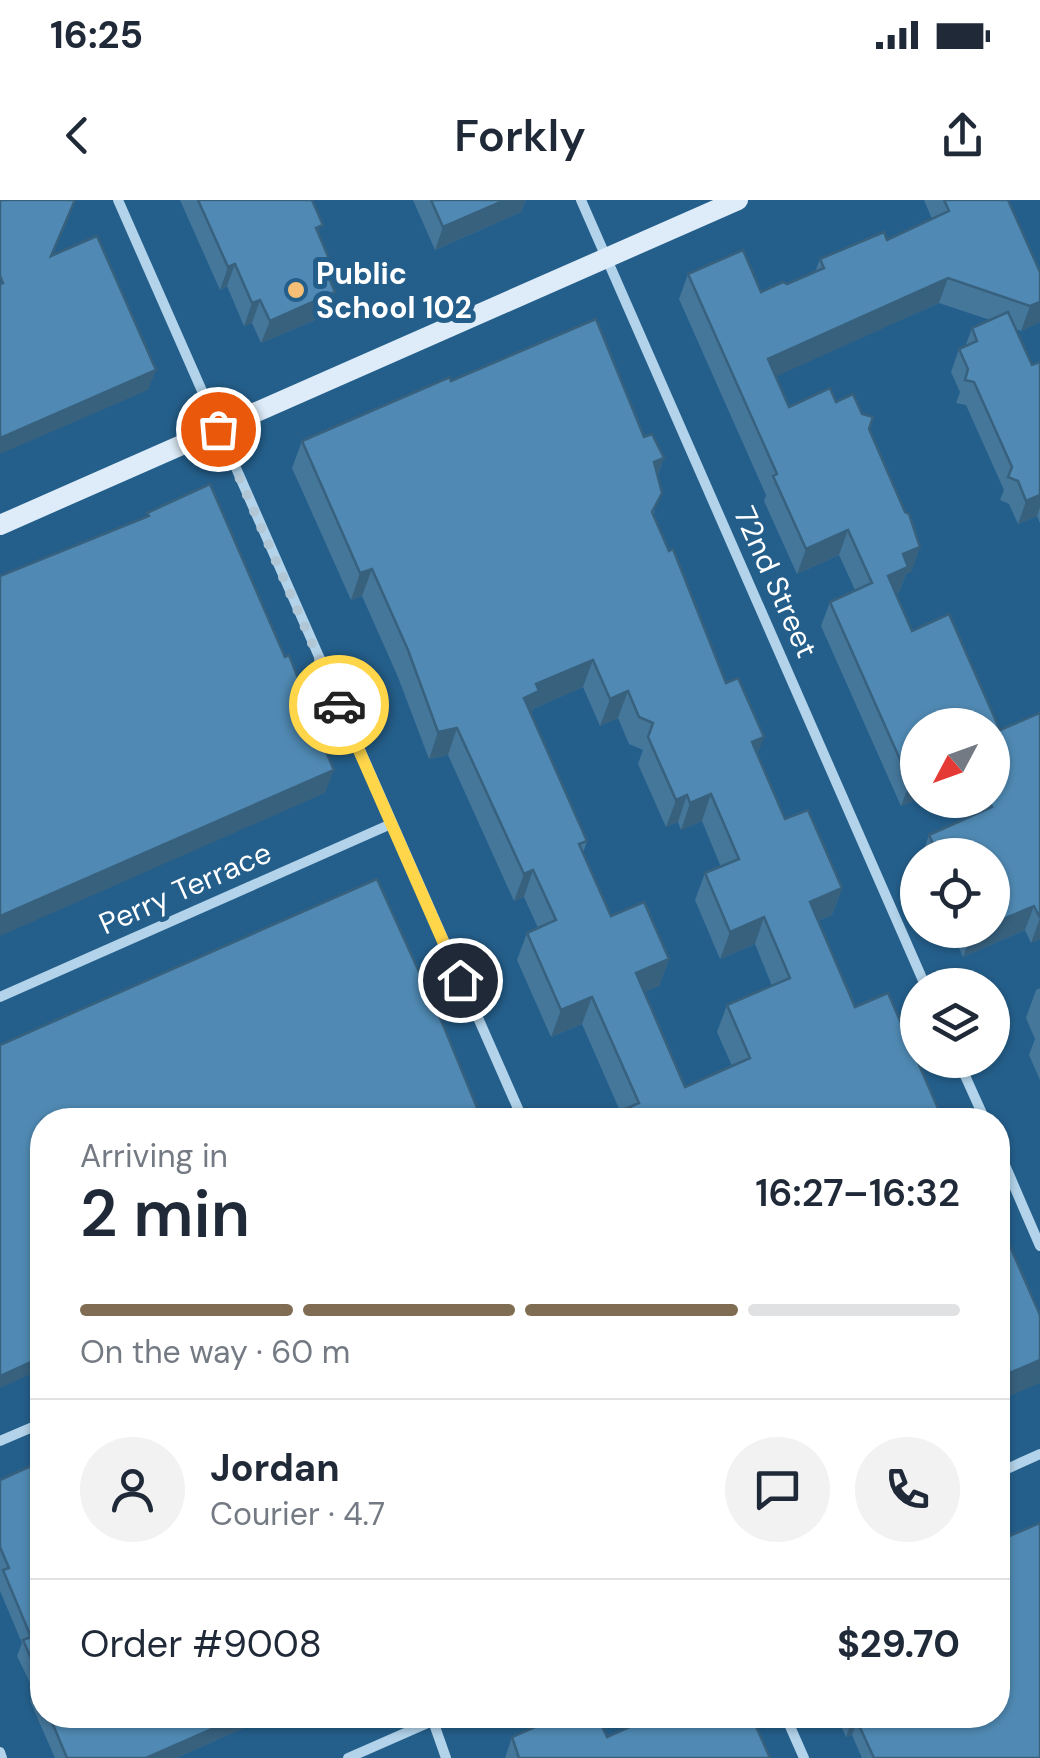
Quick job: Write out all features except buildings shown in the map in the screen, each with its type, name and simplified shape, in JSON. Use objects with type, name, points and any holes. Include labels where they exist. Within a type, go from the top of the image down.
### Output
[{"type":"street","points":[[118,200],[518,1108]]},
{"type":"street","name":"72nd Street","points":[[581,200],[919,968]]},
{"type":"street","points":[[0,526],[738,200]]},
{"type":"street","name":"Perry Terrace","points":[[0,997],[391,824]]},
{"type":"street","points":[[966,1078],[980,1108]]},
{"type":"street","points":[[1010,1177],[1040,1246]]},
{"type":"street","points":[[0,1441],[30,1427]]},
{"type":"street","points":[[1010,1467],[1040,1454]]},
{"type":"street","points":[[348,1758],[417,1728]]},
{"type":"street","points":[[435,1728],[446,1758]]},
{"type":"street","points":[[791,1728],[804,1758]]},
{"type":"way so far","points":[[218,429],[339,705]]},
{"type":"place","name":"Public School 102","points":[[296,290]]},
{"type":"route","points":[[339,705],[460,980]]}]
